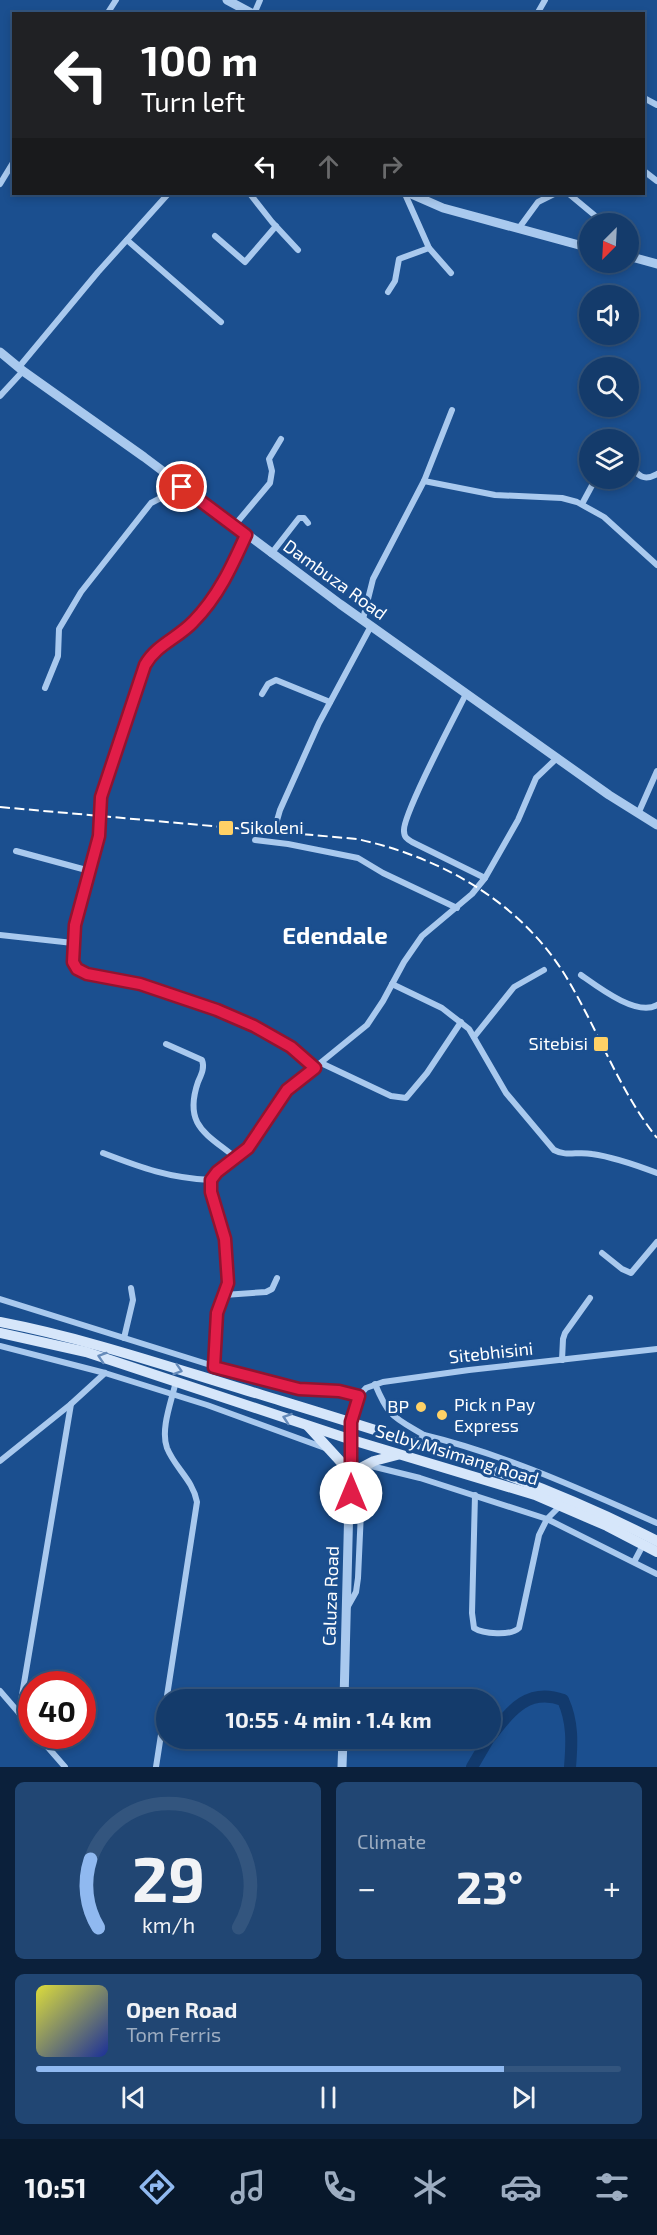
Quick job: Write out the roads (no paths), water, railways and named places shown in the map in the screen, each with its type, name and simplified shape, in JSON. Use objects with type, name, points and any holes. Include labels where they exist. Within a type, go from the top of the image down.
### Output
[{"type":"main road","name":"Selby Msimang Road","points":[[0,1322],[67,1336],[351,1422],[420,1439],[601,1512],[657,1541]]},
{"type":"main road","name":"Selby Msimang Road","points":[[0,1333],[86,1352],[352,1440],[506,1486],[561,1505],[657,1552]]},
{"type":"main road","points":[[307,1425],[351,1473],[385,1457],[400,1454]]},
{"type":"street","points":[[227,0],[250,12]]},
{"type":"street","points":[[0,184],[12,164]]},
{"type":"street","points":[[645,172],[657,181]]},
{"type":"street","points":[[0,396],[127,240],[167,195]]},
{"type":"street","points":[[250,195],[298,250]]},
{"type":"street","points":[[405,195],[429,249],[451,273]]},
{"type":"street","points":[[413,195],[443,208],[579,245]]},
{"type":"street","points":[[519,228],[538,202],[552,195]]},
{"type":"street","points":[[570,195],[592,213]]},
{"type":"street","points":[[215,236],[245,262],[276,226]]},
{"type":"street","points":[[127,240],[221,322]]},
{"type":"street","points":[[388,292],[394,280],[399,259],[429,249]]},
{"type":"street","points":[[639,259],[657,264]]},
{"type":"street","name":"Dambuza Road","points":[[0,352],[271,554],[557,758],[657,825]]},
{"type":"street","points":[[363,619],[373,579],[424,481],[452,410]]},
{"type":"street","points":[[234,526],[270,483],[272,471],[269,459],[281,439]]},
{"type":"street","points":[[639,474],[650,478],[657,474]]},
{"type":"street","points":[[424,481],[495,495],[562,498],[582,504],[604,518],[657,565]]},
{"type":"street","points":[[45,688],[58,656],[61,625],[86,585],[151,503],[182,487]]},
{"type":"street","points":[[582,504],[590,489]]},
{"type":"street","points":[[271,554],[299,518],[304,518],[308,523]]},
{"type":"street","points":[[246,535],[231,568],[207,607],[187,628],[154,652],[145,665],[103,790],[99,836],[75,925],[73,962],[81,972],[140,984],[217,1010],[273,1035],[318,1066],[391,1096],[406,1098],[427,1073],[461,1022]]},
{"type":"street","points":[[276,824],[280,810],[330,702],[372,626]]},
{"type":"street","points":[[262,694],[268,684],[276,680],[330,702]]},
{"type":"street","points":[[466,694],[429,769],[403,830],[406,838],[412,842],[485,878]]},
{"type":"street","points":[[214,1367],[217,1313],[228,1283],[225,1239],[211,1192],[211,1180],[217,1172],[248,1148],[287,1090],[367,1025],[422,936],[457,908],[485,878],[518,820],[536,778],[557,758]]},
{"type":"street","points":[[638,814],[657,771]]},
{"type":"street","points":[[255,840],[358,858],[383,873],[457,908]]},
{"type":"street","points":[[16,851],[90,871]]},
{"type":"street","points":[[0,935],[73,942]]},
{"type":"street","points":[[474,1037],[514,987],[544,970]]},
{"type":"street","points":[[581,975],[617,998],[649,1008],[657,1005]]},
{"type":"street","points":[[392,984],[442,1008],[461,1022],[474,1037],[506,1093],[554,1150],[562,1154],[589,1153],[603,1156],[657,1173]]},
{"type":"street","points":[[166,1044],[202,1060],[203,1069],[194,1096],[194,1118],[200,1129],[236,1158]]},
{"type":"street","points":[[103,1154],[161,1174],[183,1179],[211,1180]]},
{"type":"street","points":[[602,1253],[622,1269],[631,1273],[657,1242]]},
{"type":"street","points":[[224,1295],[266,1293],[272,1289],[277,1278]]},
{"type":"street","points":[[124,1338],[133,1300],[130,1288]]},
{"type":"street","points":[[562,1360],[565,1333],[590,1298]]},
{"type":"street","points":[[0,1299],[214,1367],[299,1389],[339,1391],[359,1396],[351,1422]]},
{"type":"street","points":[[0,1346],[105,1373],[331,1449]]},
{"type":"street","name":"Sitebhisini","points":[[359,1396],[366,1388],[375,1384],[411,1377],[657,1349]]},
{"type":"street","points":[[0,1461],[71,1404],[105,1373]]},
{"type":"street","points":[[156,1767],[197,1502],[195,1490],[168,1450],[166,1441],[176,1381]]},
{"type":"street","points":[[375,1384],[386,1409],[420,1439],[464,1446],[657,1523]]},
{"type":"street","points":[[26,1671],[71,1404]]},
{"type":"street","name":"Caluza Road","points":[[344,1689],[351,1422]]},
{"type":"street","points":[[347,1609],[356,1593],[358,1578],[365,1466],[475,1495],[547,1519],[657,1574]]},
{"type":"street","points":[[475,1495],[472,1613],[474,1628],[479,1631],[514,1632],[519,1628],[530,1584],[535,1551],[547,1519],[561,1505]]},
{"type":"street","points":[[634,1562],[643,1545]]},
{"type":"street","points":[[0,1690],[18,1712]]},
{"type":"street","points":[[49,1749],[65,1767]]},
{"type":"street","points":[[342,1767],[343,1749]]},
{"type":"waterway","points":[[501,1724],[512,1711],[529,1699],[550,1697],[563,1700],[569,1716],[571,1733],[570,1767]]},
{"type":"waterway","points":[[472,1767],[483,1749]]},
{"type":"railway","points":[[0,807],[357,839],[418,857],[447,870],[501,904],[525,925],[546,949],[577,995],[619,1079],[657,1138]]},
{"type":"place","name":"Sikoleni","points":[[226,828]]},
{"type":"place","name":"Sitebisi","points":[[601,1044]]},
{"type":"place","name":"BP","points":[[421,1407]]},
{"type":"place","name":"Pick n Pay Express","points":[[442,1415]]},
{"type":"district","name":"Edendale","points":[[335,936]]}]
